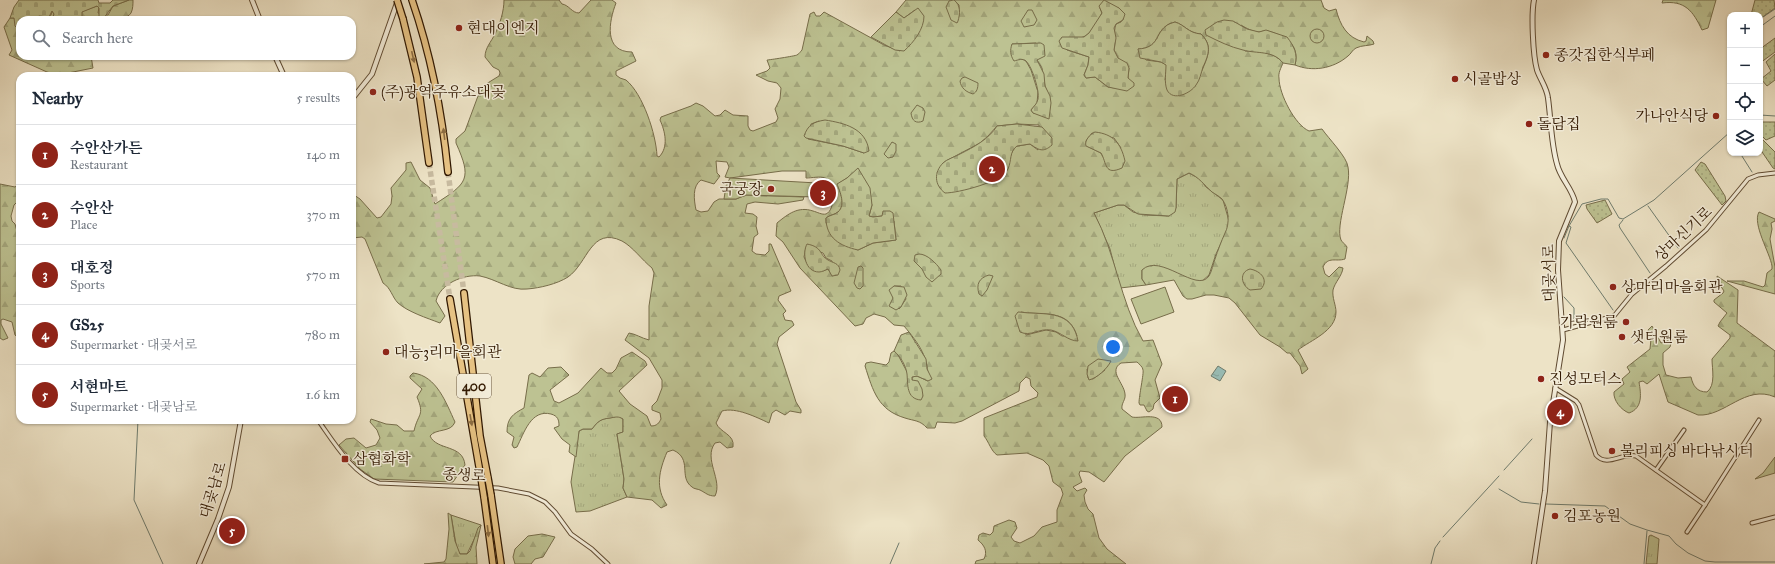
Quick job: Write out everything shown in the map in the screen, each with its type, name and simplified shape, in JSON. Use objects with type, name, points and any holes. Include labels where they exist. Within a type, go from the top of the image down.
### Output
[{"type":"highway","points":[[398,0],[418,77],[430,163]]},
{"type":"highway","points":[[412,0],[426,45],[439,99],[448,172]]},
{"type":"highway","name":"400","points":[[464,293],[480,436],[491,494],[501,564]]},
{"type":"highway","name":"400","points":[[450,299],[481,478],[493,564]]},
{"type":"street","points":[[252,0],[258,16]]},
{"type":"street","points":[[356,95],[372,74],[398,0]]},
{"type":"street","name":"대곶서로","points":[[1534,0],[1533,14],[1536,67],[1547,93],[1551,133],[1557,165],[1560,175],[1575,202],[1559,241],[1558,270],[1563,330],[1562,352],[1550,422],[1544,498],[1534,564]]},
{"type":"street","points":[[277,60],[282,72]]},
{"type":"street","name":"상마신기로","points":[[1563,330],[1614,316],[1632,294],[1706,230],[1748,179],[1758,175],[1775,173]]},
{"type":"street","points":[[1555,388],[1576,401],[1596,455],[1599,458],[1608,460],[1633,455],[1705,505]]},
{"type":"street","points":[[1687,532],[1760,420]]},
{"type":"street","name":"대곶남로","points":[[199,564],[218,519],[229,487],[240,424]]},
{"type":"street","name":"종생로","points":[[321,424],[349,461],[358,471],[372,481],[379,483],[498,488],[530,494],[544,502],[555,512],[571,534],[592,549],[608,564]]},
{"type":"street","points":[[1656,470],[1684,430]]},
{"type":"street","points":[[1752,523],[1775,517]]},
{"type":"green space","points":[[19,0],[98,0],[99,3],[110,3],[113,0],[129,0],[113,6],[105,16],[99,16],[99,8],[97,6],[82,12],[82,16],[53,16],[52,11],[50,16],[16,16],[16,27],[14,18],[10,18],[14,7]]},
{"type":"green space","points":[[133,0],[132,10],[128,16],[81,16],[81,13],[83,11],[97,6],[99,7],[98,13],[108,15],[113,6]]},
{"type":"green space","points":[[504,0],[559,0],[562,4],[577,13],[579,13],[591,0],[612,0],[616,3],[610,26],[612,41],[616,47],[623,51],[632,52],[636,61],[616,71],[616,75],[626,80],[632,86],[643,104],[648,115],[654,137],[657,156],[659,157],[665,144],[665,134],[660,120],[661,117],[696,103],[703,106],[715,116],[720,115],[725,110],[733,115],[748,116],[748,126],[750,130],[753,131],[776,122],[778,118],[775,109],[780,99],[781,88],[777,83],[768,81],[756,75],[767,71],[770,68],[767,60],[795,56],[802,50],[810,14],[814,12],[816,16],[820,16],[824,12],[884,45],[900,51],[915,10],[904,18],[896,12],[906,0],[951,0],[949,1],[959,16],[959,5],[954,0],[1321,0],[1324,8],[1329,11],[1336,9],[1342,25],[1349,34],[1364,42],[1366,41],[1367,36],[1373,41],[1374,44],[1356,48],[1336,64],[1315,69],[1308,68],[1295,65],[1295,52],[1290,42],[1286,39],[1275,33],[1268,31],[1254,31],[1241,25],[1245,51],[1271,54],[1280,59],[1283,63],[1279,74],[1280,85],[1293,116],[1304,128],[1309,131],[1322,129],[1347,163],[1349,175],[1348,185],[1340,225],[1341,240],[1347,247],[1345,259],[1330,260],[1323,267],[1325,274],[1329,277],[1339,267],[1343,268],[1333,290],[1336,309],[1335,319],[1327,330],[1298,350],[1308,369],[1302,374],[1300,366],[1290,353],[1287,353],[1260,335],[1235,303],[1229,298],[1206,295],[1187,299],[1183,296],[1174,280],[1146,285],[1142,279],[1142,270],[1150,266],[1158,266],[1168,269],[1196,280],[1203,280],[1209,276],[1211,272],[1218,249],[1227,229],[1227,211],[1222,199],[1212,192],[1199,179],[1189,173],[1177,179],[1176,208],[1175,212],[1169,216],[1138,214],[1124,205],[1118,205],[1094,213],[1108,245],[1123,294],[1135,326],[1143,341],[1153,340],[1162,364],[1155,380],[1160,398],[1154,404],[1153,409],[1149,412],[1144,405],[1140,405],[1139,403],[1143,372],[1142,367],[1137,362],[1121,363],[1117,366],[1116,373],[1125,394],[1122,409],[1132,417],[1155,417],[1159,419],[1162,427],[1125,456],[1104,482],[1089,472],[1080,471],[1079,474],[1082,482],[1073,487],[1077,491],[1085,488],[1087,490],[1084,495],[1085,502],[1088,509],[1093,514],[1099,538],[1107,549],[1126,564],[975,564],[976,561],[984,559],[986,553],[984,546],[978,540],[979,535],[983,533],[990,535],[993,532],[994,526],[1009,520],[1015,522],[1017,528],[1011,537],[1014,541],[1020,543],[1034,536],[1042,527],[1057,522],[1057,510],[1063,494],[1061,488],[1053,482],[1049,466],[1043,460],[1027,453],[997,455],[984,436],[984,418],[1037,397],[1038,393],[1031,386],[1030,379],[1026,377],[1020,383],[1019,391],[962,421],[955,423],[937,422],[935,428],[927,428],[919,422],[905,418],[888,410],[874,391],[865,366],[866,363],[871,362],[886,365],[889,362],[891,353],[894,351],[898,355],[912,381],[912,377],[917,376],[928,381],[927,365],[922,351],[904,326],[894,325],[885,317],[874,314],[866,318],[863,324],[855,326],[800,268],[783,242],[776,236],[777,223],[798,210],[815,211],[821,214],[826,214],[833,202],[831,184],[828,180],[821,177],[806,178],[806,171],[782,171],[730,178],[725,177],[729,167],[727,162],[716,161],[717,173],[720,176],[714,184],[701,180],[698,183],[694,194],[696,210],[701,212],[708,211],[714,202],[719,199],[736,199],[746,195],[804,197],[803,200],[778,204],[755,202],[747,204],[745,213],[753,214],[757,217],[756,226],[758,234],[754,237],[752,251],[756,254],[765,255],[769,251],[769,244],[771,244],[791,291],[779,296],[778,300],[786,311],[783,314],[785,320],[792,321],[794,325],[779,337],[777,344],[801,413],[790,411],[785,415],[776,410],[772,413],[769,423],[740,411],[722,411],[716,423],[730,436],[733,447],[727,448],[720,442],[715,443],[712,449],[712,463],[717,483],[715,496],[709,495],[694,488],[688,483],[682,458],[673,450],[667,452],[660,473],[661,492],[667,505],[661,508],[652,500],[627,497],[623,488],[624,479],[617,434],[623,432],[623,419],[620,417],[604,419],[598,422],[592,429],[583,429],[579,431],[576,457],[569,452],[570,445],[562,439],[554,428],[559,426],[558,418],[551,414],[544,413],[533,419],[529,423],[517,447],[514,448],[512,445],[514,437],[507,432],[507,427],[511,417],[524,408],[529,375],[532,373],[540,377],[548,368],[561,367],[569,375],[550,390],[554,401],[559,403],[578,393],[601,368],[607,373],[612,373],[616,369],[621,358],[632,352],[645,361],[647,365],[619,391],[630,404],[647,416],[651,426],[656,425],[659,422],[661,419],[660,413],[652,410],[652,406],[657,401],[662,388],[662,380],[649,358],[625,340],[629,333],[649,340],[649,306],[654,273],[652,268],[634,250],[622,241],[612,238],[603,238],[591,248],[575,271],[568,277],[554,284],[537,288],[521,289],[509,287],[480,276],[467,277],[453,281],[442,290],[436,301],[445,316],[440,323],[412,312],[398,303],[388,287],[383,283],[365,239],[362,237],[356,238],[356,196],[377,218],[381,217],[391,204],[391,188],[406,170],[406,163],[411,162],[420,180],[430,188],[435,204],[454,191],[464,179],[464,165],[456,139],[465,131],[478,96],[486,84],[499,76],[499,70],[493,67],[485,57],[485,54],[500,22]],"holes":[[[1100,8],[1119,8],[1124,14],[1121,22],[1116,24],[1115,27],[1114,50],[1118,58],[1129,68],[1128,78],[1115,88],[1108,87],[1095,77],[1086,78],[1084,75],[1089,57],[1067,50],[1078,38],[1086,35],[1093,29],[1102,13]],[[1175,22],[1190,31],[1201,34],[1208,46],[1207,58],[1197,82],[1188,92],[1178,95],[1165,80],[1167,65],[1161,62],[1146,60],[1138,49],[1150,46],[1156,40],[1162,29]],[[1036,43],[1037,60],[1042,68],[1047,91],[1043,115],[1033,113],[1031,110],[1037,103],[1038,92],[1031,70],[1026,61],[1022,59],[1012,44]],[[819,121],[864,153],[843,146],[808,139],[811,124]],[[1017,124],[1039,125],[1038,150],[1030,144],[1017,146],[1011,154],[1006,171],[996,179],[937,173],[944,162],[980,143],[997,126]],[[1092,133],[1114,138],[1121,148],[1103,157],[1101,153],[1087,146],[1086,141]],[[858,169],[872,205],[869,216],[882,216],[894,221],[896,240],[873,243],[858,250],[840,243],[826,223],[826,218],[838,212],[842,206],[842,198],[838,184]],[[806,247],[823,253],[826,258],[832,261],[831,273],[828,269],[823,271],[808,265],[804,257]],[[894,286],[901,286],[906,299],[899,309],[893,298]],[[1021,312],[1061,317],[1068,321],[1073,327],[1077,336],[1062,336],[1056,332],[1046,330],[1026,335]],[[1087,369],[1105,370],[1093,379],[1088,378]]]},
{"type":"green space","points":[[954,0],[958,4],[959,10],[957,23],[951,20],[946,7],[949,1]]},
{"type":"green space","points":[[1104,0],[1119,8],[1125,14],[1123,20],[1116,24],[1114,28],[1116,38],[1114,50],[1118,58],[1127,63],[1129,68],[1128,78],[1134,83],[1134,86],[1127,91],[1108,87],[1095,77],[1086,78],[1084,75],[1089,57],[1062,48],[1059,41],[1062,37],[1084,37],[1089,33],[1102,13],[1099,6]]},
{"type":"green space","points":[[1663,0],[1716,0],[1708,28],[1702,30],[1695,17],[1687,8],[1677,3],[1662,3]]},
{"type":"green space","points":[[1755,0],[1774,0],[1775,8],[1763,17],[1763,12],[1752,12]]},
{"type":"green space","points":[[918,8],[924,16],[924,21],[915,39],[904,51],[895,50],[871,37],[896,12],[904,18]]},
{"type":"green space","points":[[1028,10],[1032,10],[1037,20],[1034,25],[1024,27],[1021,21]]},
{"type":"green space","points":[[52,11],[53,16],[47,16],[51,15]]},
{"type":"green space","points":[[10,18],[14,18],[16,22],[16,58],[9,55],[12,50],[4,27]]},
{"type":"green space","points":[[1224,20],[1233,21],[1247,29],[1259,32],[1266,30],[1287,37],[1295,50],[1295,65],[1283,63],[1270,54],[1233,47],[1206,35],[1205,30],[1217,22]]},
{"type":"green space","points":[[1175,22],[1190,31],[1201,34],[1208,46],[1207,58],[1194,88],[1182,95],[1177,96],[1170,94],[1167,90],[1165,81],[1166,65],[1161,62],[1140,58],[1138,49],[1150,46],[1156,40],[1162,29]]},
{"type":"green space","points":[[1317,29],[1322,31],[1324,36],[1322,41],[1317,43],[1312,41],[1310,36],[1312,31]]},
{"type":"green space","points":[[1775,38],[1775,52],[1763,61],[1763,47]]},
{"type":"green space","points":[[1041,43],[1044,45],[1045,56],[1037,60],[1044,74],[1045,86],[1050,96],[1051,103],[1049,119],[1033,113],[1031,110],[1038,99],[1037,85],[1033,73],[1025,60],[1022,59],[1014,61],[1011,52],[1012,44]]},
{"type":"green space","points":[[1775,54],[1775,80],[1767,86],[1763,81],[1763,77],[1771,71],[1766,62]]},
{"type":"green space","points":[[20,60],[92,60],[93,68],[73,72],[47,72]]},
{"type":"green space","points":[[965,77],[978,83],[977,90],[973,94],[966,91],[961,86],[960,81]]},
{"type":"green space","points":[[917,105],[923,108],[925,112],[923,121],[921,122],[913,120],[911,113]]},
{"type":"green space","points":[[825,120],[846,125],[859,132],[864,137],[869,151],[864,153],[843,146],[806,138],[804,136],[807,129],[812,125]]},
{"type":"green space","points":[[1763,122],[1775,122],[1775,136],[1766,140],[1763,137]]},
{"type":"green space","points":[[1017,124],[1042,127],[1052,138],[1052,145],[1043,150],[1030,144],[1017,146],[1014,148],[1008,169],[1004,174],[989,182],[969,189],[951,193],[945,193],[941,190],[936,178],[938,170],[943,163],[981,142],[994,131],[997,126]],"holes":[[[992,157],[998,160],[1000,168],[992,172],[982,174],[982,165]]]},
{"type":"green space","points":[[1095,132],[1111,137],[1118,144],[1125,161],[1122,168],[1116,170],[1109,169],[1101,153],[1086,146],[1088,138]]},
{"type":"green space","points":[[1763,140],[1775,152],[1775,169],[1763,153]]},
{"type":"green space","points":[[892,142],[896,144],[896,151],[893,157],[888,158],[884,154]]},
{"type":"green space","points":[[992,157],[998,159],[1000,168],[992,172],[982,174],[982,165]]},
{"type":"green space","points":[[1701,162],[1705,164],[1725,196],[1726,201],[1722,205],[1695,170]]},
{"type":"green space","points":[[858,168],[870,188],[872,205],[869,216],[882,216],[883,211],[890,211],[893,213],[896,240],[873,243],[858,250],[845,246],[831,236],[828,231],[826,218],[838,212],[842,206],[842,198],[837,184],[847,178]]},
{"type":"green space","points":[[1189,173],[1200,179],[1206,187],[1223,200],[1229,221],[1228,228],[1216,254],[1209,275],[1201,282],[1196,282],[1148,267],[1142,270],[1142,279],[1146,285],[1120,288],[1110,249],[1094,213],[1118,205],[1124,205],[1133,212],[1144,215],[1169,216],[1176,208],[1177,179]]},
{"type":"green space","name":"국궁장","points":[[730,178],[817,183],[817,197],[746,195],[736,199],[724,199],[726,186]]},
{"type":"green space","points":[[0,184],[16,186],[16,203],[11,216],[16,228],[16,336],[12,322],[3,319],[1,320],[1,324],[8,338],[3,340],[0,338]]},
{"type":"green space","points":[[1605,200],[1612,214],[1597,223],[1587,209],[1586,205]]},
{"type":"green space","points":[[1759,212],[1775,219],[1775,221],[1771,223],[1772,229],[1770,239],[1775,267],[1775,294],[1727,281],[1744,281],[1763,287],[1765,285],[1767,273],[1772,269],[1772,266],[1758,224],[1757,217]]},
{"type":"green space","points":[[807,244],[816,247],[825,258],[837,265],[840,270],[838,275],[832,276],[828,269],[819,272],[814,271],[808,266],[805,257]]},
{"type":"green space","points":[[919,254],[928,257],[941,270],[941,274],[932,282],[926,277],[922,269],[914,261],[915,255]]},
{"type":"green space","points":[[861,266],[863,268],[863,286],[860,289],[857,288],[854,283],[858,267]]},
{"type":"green space","points":[[1250,269],[1263,276],[1264,282],[1261,289],[1250,290],[1243,282],[1242,279],[1244,273]]},
{"type":"green space","points":[[989,275],[993,276],[987,290],[982,296],[979,294],[978,284],[983,278]]},
{"type":"green space","points":[[1717,276],[1738,290],[1737,323],[1775,351],[1775,397],[1764,394],[1754,395],[1717,411],[1698,415],[1668,402],[1659,374],[1647,384],[1643,381],[1639,382],[1639,404],[1634,411],[1629,413],[1626,412],[1616,401],[1614,392],[1624,384],[1622,379],[1630,372],[1627,367],[1650,349],[1651,339],[1648,330],[1652,326],[1661,343],[1672,339],[1670,347],[1663,353],[1663,365],[1666,375],[1678,378],[1691,377],[1694,386],[1698,390],[1707,392],[1710,389],[1713,381],[1712,359],[1730,338],[1730,335],[1718,326],[1727,313],[1714,302],[1714,300],[1724,291],[1718,282]]},
{"type":"green space","points":[[894,286],[904,287],[907,295],[901,307],[896,310],[889,306],[893,298],[889,290]]},
{"type":"green space","points":[[1165,287],[1174,312],[1141,324],[1131,299]]},
{"type":"green space","points":[[1018,312],[1047,314],[1061,317],[1072,325],[1078,341],[1071,340],[1051,330],[1043,330],[1028,334],[1020,332],[1015,316]]},
{"type":"green space","points":[[909,332],[926,359],[927,369],[932,379],[928,381],[917,376],[912,377],[912,380],[918,381],[922,389],[923,396],[921,400],[916,399],[910,394],[906,368],[897,353],[894,351],[901,335]]},
{"type":"green space","points":[[1098,359],[1111,361],[1102,373],[1089,380],[1087,374],[1088,366]]},
{"type":"green space","points":[[413,373],[428,379],[440,392],[455,422],[450,428],[436,432],[430,436],[433,441],[455,451],[463,458],[465,465],[453,482],[374,479],[360,469],[339,445],[346,439],[354,438],[366,448],[376,445],[380,438],[377,430],[370,422],[371,419],[386,424],[397,425],[404,431],[414,431],[421,411],[417,397],[422,389],[410,378]]},
{"type":"green space","points":[[618,416],[623,419],[623,432],[617,434],[624,479],[623,488],[627,497],[590,511],[576,512],[571,482],[579,431],[583,429],[592,429],[601,420]]},
{"type":"green space","points":[[1775,457],[1775,473],[1755,479],[1763,473]]},
{"type":"green space","points":[[448,513],[451,515],[455,541],[460,554],[467,554],[470,551],[478,528],[481,525],[476,547],[477,564],[424,564],[444,562],[446,559],[449,529]]},
{"type":"green space","points":[[451,515],[481,525],[467,554],[460,554],[457,550]]},
{"type":"green space","points":[[542,534],[555,537],[543,557],[535,559],[531,564],[515,564],[513,557],[515,549],[528,536]]},
{"type":"green space","points":[[1651,535],[1659,539],[1657,564],[1646,564],[1649,536]]},
{"type":"water","points":[[1218,366],[1226,371],[1220,381],[1211,376]]},
{"type":"waterway","points":[[1763,17],[1775,9]]},
{"type":"waterway","points":[[1763,25],[1775,16]]},
{"type":"waterway","points":[[1763,115],[1775,116]]},
{"type":"waterway","points":[[1564,238],[1582,204],[1601,199],[1608,199],[1619,218],[1623,219],[1654,200],[1727,135]]},
{"type":"waterway","points":[[1742,156],[1752,172]]},
{"type":"waterway","points":[[1648,206],[1678,248]]},
{"type":"waterway","points":[[1623,220],[1619,225],[1620,228],[1650,273]]},
{"type":"waterway","points":[[1569,226],[1571,227],[1566,243],[1613,310]]},
{"type":"waterway","points":[[1564,297],[1574,308],[1574,322]]},
{"type":"waterway","points":[[138,424],[134,500],[163,564]]},
{"type":"waterway","points":[[1504,470],[1532,439]]},
{"type":"waterway","points":[[1443,537],[1499,476]]},
{"type":"waterway","points":[[1499,489],[1521,502],[1539,504]]},
{"type":"waterway","points":[[1546,504],[1605,506],[1630,524],[1669,536],[1676,544],[1688,553],[1705,561],[1775,562]]},
{"type":"waterway","points":[[1644,564],[1647,531]]},
{"type":"waterway","points":[[1431,564],[1435,548],[1440,541]]},
{"type":"waterway","points":[[890,564],[899,543]]},
{"type":"tunnel","points":[[429,163],[450,299]]},
{"type":"tunnel","points":[[448,172],[464,293]]},
{"type":"place","name":"현대이엔지","points":[[459,28]]},
{"type":"place","name":"종갓집한식부페","points":[[1546,55]]},
{"type":"place","name":"시골밥상","points":[[1455,79]]},
{"type":"place","name":"(주)광역주유소대곶","points":[[373,92]]},
{"type":"place","name":"가나안식당","points":[[1716,116]]},
{"type":"place","name":"돌담집","points":[[1529,124]]},
{"type":"place","name":"수안산","points":[[992,169]]},
{"type":"place","name":"국궁장","points":[[771,189]]},
{"type":"place","name":"대호정","points":[[823,193]]},
{"type":"place","name":"상마리마을회관","points":[[1613,287]]},
{"type":"place","name":"가람원룸","points":[[1626,322]]},
{"type":"place","name":"샛터원룸","points":[[1622,337]]},
{"type":"place","name":"대능3리마을회관","points":[[386,352]]},
{"type":"place","name":"진성모터스","points":[[1541,379]]},
{"type":"place","name":"수안산가든","points":[[1175,399]]},
{"type":"place","name":"GS25","points":[[1560,412]]},
{"type":"place","name":"불리피싱 바다낚시터","points":[[1612,451]]},
{"type":"place","name":"삼협화학","points":[[345,459]]},
{"type":"place","name":"김포농원","points":[[1555,516]]},
{"type":"place","name":"서현마트","points":[[232,531]]}]
